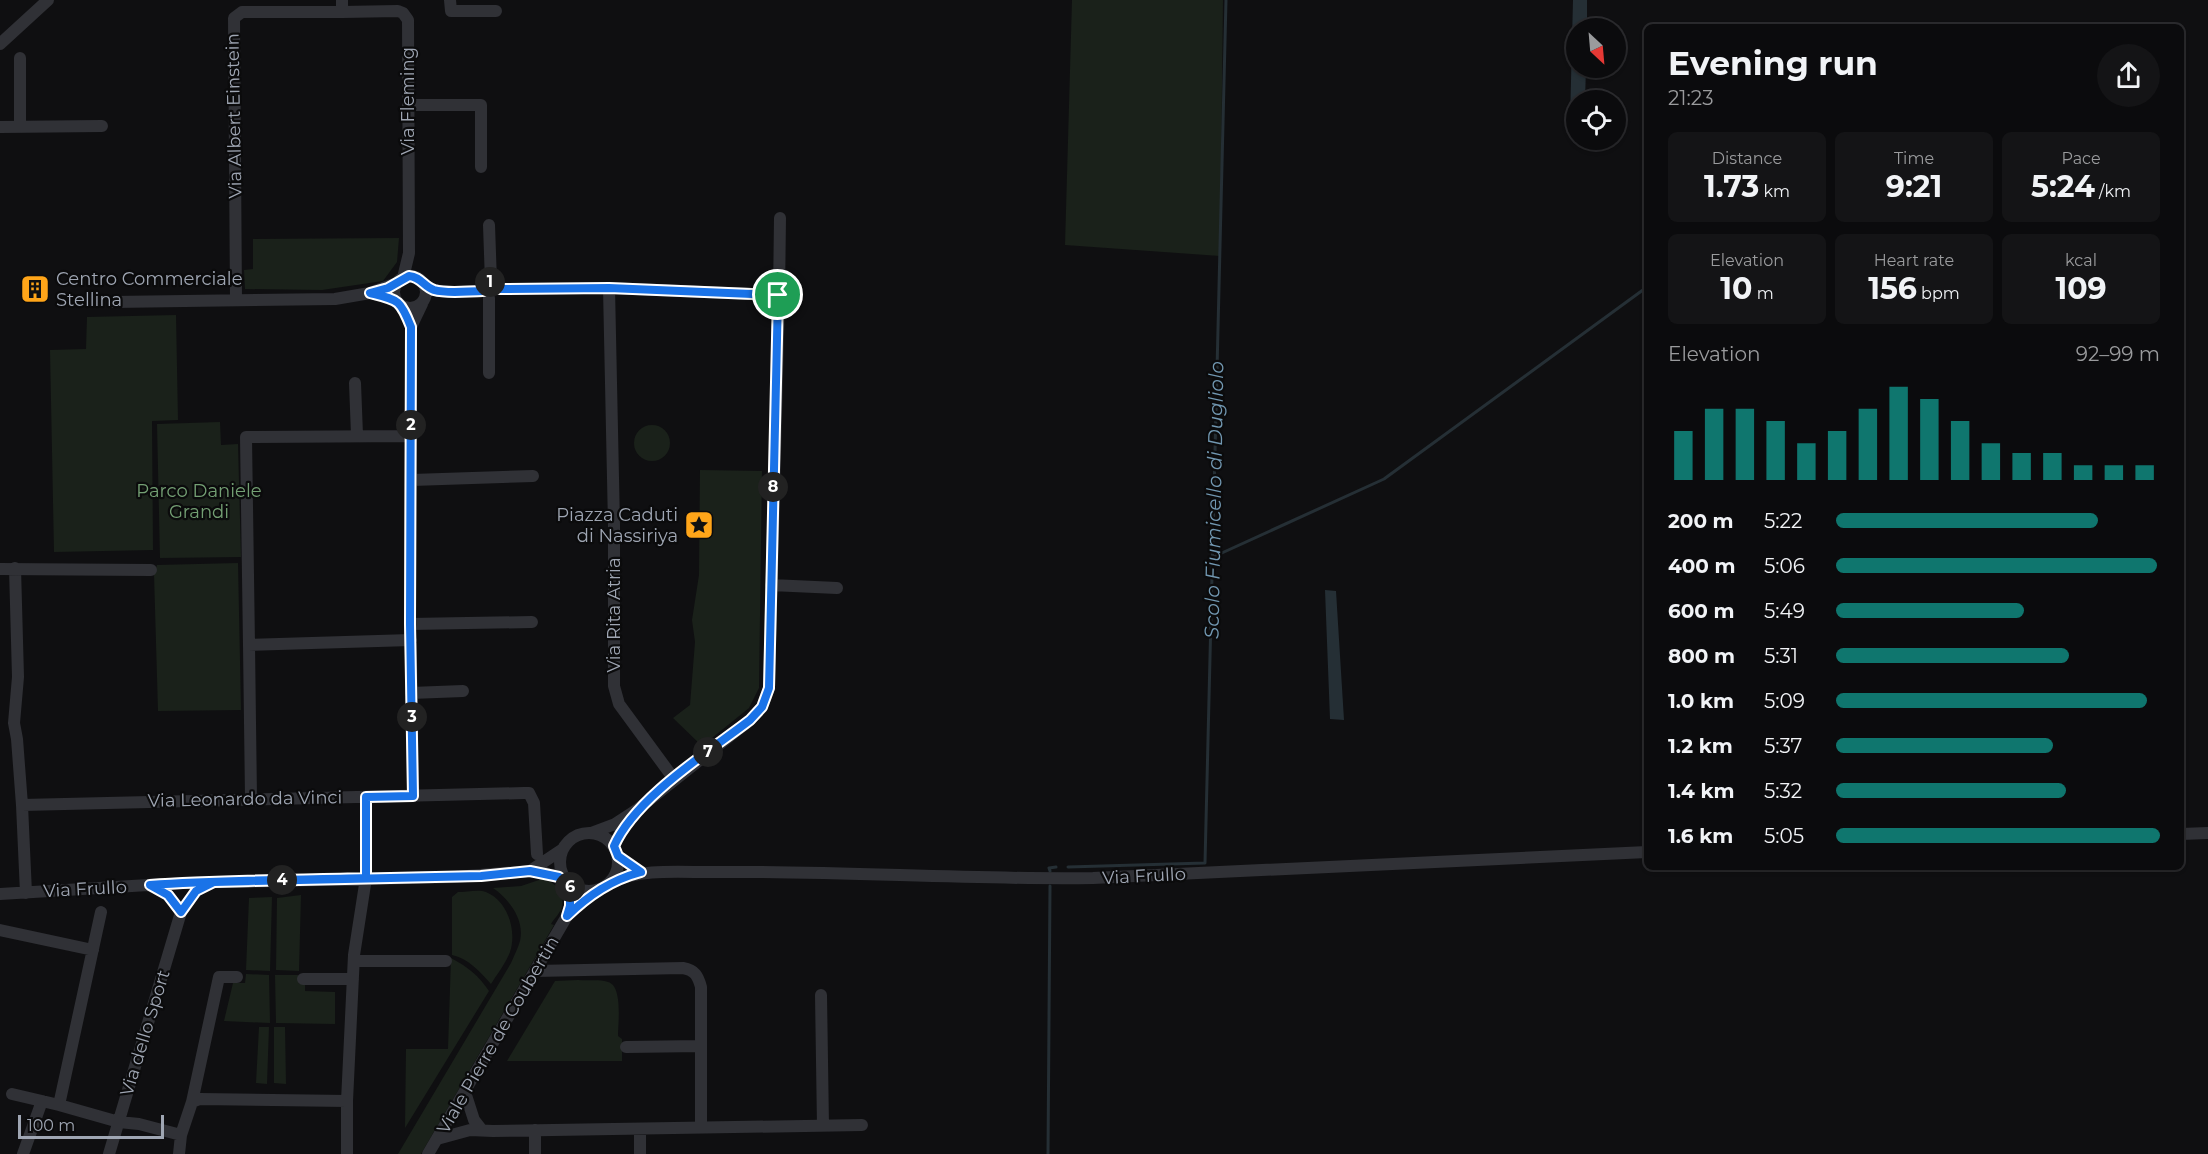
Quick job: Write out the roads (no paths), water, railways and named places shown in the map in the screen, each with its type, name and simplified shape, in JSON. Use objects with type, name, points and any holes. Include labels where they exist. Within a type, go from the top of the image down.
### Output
[{"type":"street","points":[[0,44],[48,0]]},
{"type":"street","points":[[450,0],[450,11],[496,11]]},
{"type":"street","name":"Via Fleming","points":[[342,6],[398,11],[408,20],[410,253],[423,290]]},
{"type":"street","name":"Via Albert Einstein","points":[[236,300],[234,18],[242,12],[342,6]]},
{"type":"street","points":[[20,58],[20,127]]},
{"type":"street","points":[[408,105],[481,105],[481,167]]},
{"type":"street","points":[[0,127],[102,126]]},
{"type":"street","points":[[530,871],[563,849],[573,838],[615,824],[638,808],[750,720],[762,707],[769,688],[780,218]]},
{"type":"street","points":[[489,225],[489,373]]},
{"type":"street","name":"Via Fleming","points":[[400,281],[410,253]]},
{"type":"street","points":[[113,302],[335,299],[370,293],[409,276],[423,290],[441,291],[609,288],[778,295]]},
{"type":"street","points":[[400,281],[394,293],[411,327]]},
{"type":"street","name":"Via Rita Atria","points":[[609,288],[614,525],[614,686],[620,704],[674,779]]},
{"type":"street","points":[[370,293],[411,309],[423,290]]},
{"type":"street","points":[[413,796],[410,624],[411,327],[423,290]]},
{"type":"street","points":[[355,383],[357,435]]},
{"type":"street","points":[[250,798],[246,437],[411,436]]},
{"type":"street","points":[[412,480],[533,476]]},
{"type":"street","points":[[0,568],[151,570]]},
{"type":"street","points":[[15,568],[18,677],[14,723],[22,805],[26,892]]},
{"type":"street","points":[[771,585],[837,588]]},
{"type":"street","points":[[410,624],[532,622]]},
{"type":"street","points":[[249,645],[411,640]]},
{"type":"street","points":[[411,693],[463,691]]},
{"type":"street","name":"Via Leonardo da Vinci","points":[[22,805],[529,793],[534,803],[537,854]]},
{"type":"street","points":[[347,1154],[347,1101],[354,961],[366,878],[366,797]]},
{"type":"street","points":[[530,871],[568,882],[583,891],[595,891],[611,882],[619,867],[616,851],[621,831],[638,808]]},
{"type":"street","points":[[591,833],[603,836],[616,851],[641,872]]},
{"type":"street","points":[[2184,834],[2208,833]]},
{"type":"street","points":[[563,849],[560,862],[568,882]]},
{"type":"street","name":"Via Frullo","points":[[611,882],[641,872],[808,872],[1014,879],[1093,878],[1644,852]]},
{"type":"street","name":"Via Frullo","points":[[0,894],[182,883],[489,876],[530,871]]},
{"type":"street","points":[[150,885],[168,895],[181,908],[196,891],[214,882]]},
{"type":"street","name":"Viale Pierre de Coubertin","points":[[428,1154],[567,916],[570,906],[568,882]]},
{"type":"street","name":"Via dello Sport","points":[[109,1154],[186,897],[182,883]]},
{"type":"street","name":"Viale Pierre de Coubertin","points":[[567,916],[595,891]]},
{"type":"street","points":[[59,1105],[101,912]]},
{"type":"street","points":[[0,930],[93,950]]},
{"type":"street","points":[[354,961],[446,961]]},
{"type":"street","points":[[535,971],[683,968],[693,971],[701,987],[701,1126]]},
{"type":"street","points":[[179,1154],[181,1135],[192,1102],[219,977],[237,977]]},
{"type":"street","points":[[303,979],[353,980]]},
{"type":"street","points":[[821,995],[823,1126]]},
{"type":"street","points":[[626,1047],[701,1046]]},
{"type":"street","points":[[465,1092],[475,1127]]},
{"type":"street","points":[[12,1094],[119,1122],[139,1124],[181,1135]]},
{"type":"street","points":[[192,1102],[207,1098],[347,1101]]},
{"type":"street","points":[[23,1154],[42,1101]]},
{"type":"street","points":[[452,1114],[465,1114],[475,1127]]},
{"type":"street","points":[[437,1138],[475,1127],[535,1130],[862,1125]]},
{"type":"street","points":[[640,1128],[640,1154]]},
{"type":"street","points":[[535,1130],[535,1154]]},
{"type":"waterway","name":"Scolo Fiumicello di Dugliolo","points":[[1068,867],[1205,863],[1226,0]]},
{"type":"waterway","points":[[1213,557],[1384,479],[1644,289]]},
{"type":"waterway","name":"Scolo Fiumicello di Dugliolo","points":[[1050,871],[1049,868],[1056,867]]},
{"type":"waterway","name":"Scolo Fiumicello di Dugliolo","points":[[1048,1154],[1050,886]]},
{"type":"place","name":"Centro Commerciale Stellina","points":[[35,289]]},
{"type":"place","name":"Piazza Caduti di Nassiriya","points":[[699,525]]},
{"type":"park label","name":"Parco Daniele Grandi","points":[[199,501]]}]
